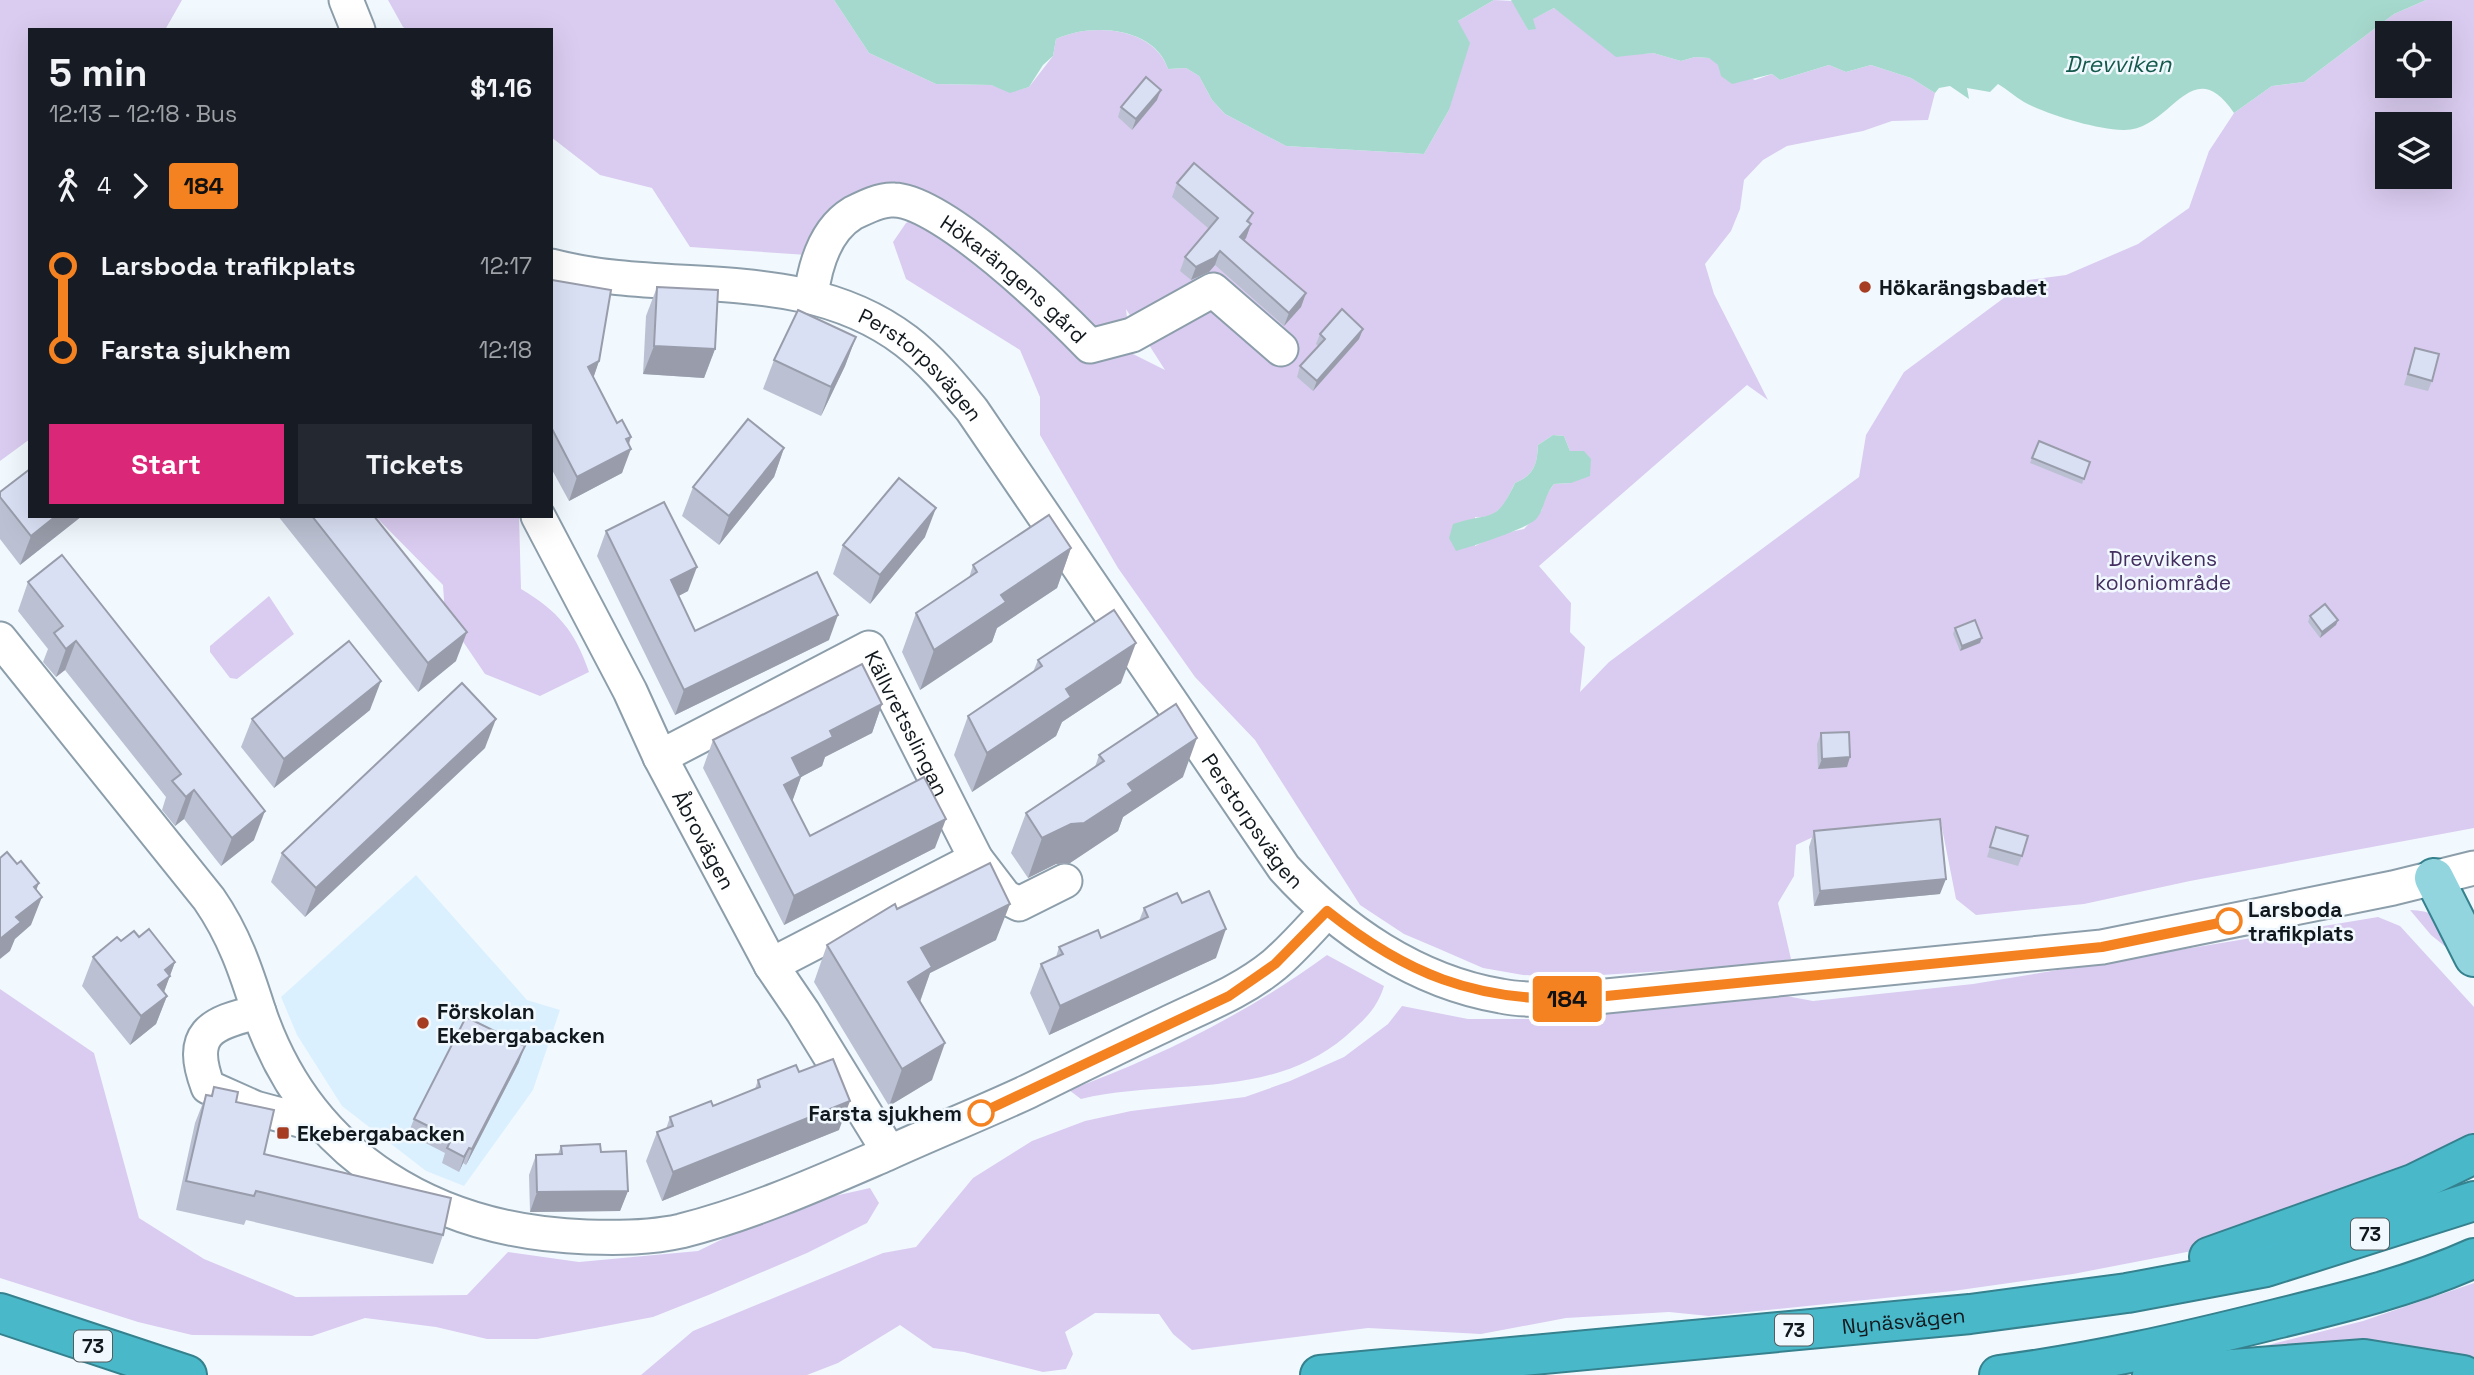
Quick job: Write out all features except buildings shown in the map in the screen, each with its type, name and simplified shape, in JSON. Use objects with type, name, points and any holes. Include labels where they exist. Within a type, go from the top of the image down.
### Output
[{"type":"highway","points":[[2127,1293],[2220,1252],[2413,1184],[2474,1154]]},
{"type":"highway","name":"Nynäsvägen","points":[[1320,1375],[1970,1314],[2127,1293],[2266,1267],[2474,1201]]},
{"type":"highway","points":[[1999,1375],[2149,1351],[2328,1306],[2447,1270],[2474,1258]]},
{"type":"highway","name":"73","points":[[0,1313],[187,1375]]},
{"type":"highway","points":[[2152,1375],[2364,1359],[2463,1375]]},
{"type":"main road","points":[[2453,873],[2474,920]]},
{"type":"main road","points":[[2453,873],[2474,957]]},
{"type":"street","points":[[346,0],[357,28]]},
{"type":"street","name":"Hökarängens gård","points":[[811,296],[819,254],[845,218],[866,206],[895,200],[929,212],[972,240],[1052,307],[1090,346],[1132,335],[1213,290],[1281,349]]},
{"type":"street","name":"Perstorpsvägen","points":[[553,266],[610,276],[754,286],[811,296],[853,311],[883,326],[906,342],[956,391],[1028,491],[1257,832],[1284,868],[1327,911],[1362,939],[1458,986],[1502,997],[1576,999],[2102,947],[2453,873]]},
{"type":"street","name":"Åbrovägen","points":[[539,518],[630,691],[660,757],[771,965],[889,1152]]},
{"type":"street","points":[[0,639],[227,924],[269,1041],[290,1082],[322,1126],[357,1157],[424,1201],[502,1228],[547,1236],[629,1238],[678,1231],[819,1184],[987,1111],[1229,996],[1275,964],[1327,911]]},
{"type":"street","name":"Källvretsslingan","points":[[660,757],[869,648],[976,859],[1005,897],[1019,904],[1065,881]]},
{"type":"street","points":[[771,965],[976,859]]},
{"type":"street","points":[[259,1012],[217,1025],[201,1041],[199,1062],[208,1087],[255,1108],[322,1126]]},
{"type":"shaded area","name":"Förskolan Ekebergabacken","points":[[416,875],[527,1000],[560,1010],[533,1090],[464,1186],[426,1171],[342,1106],[297,1035],[281,997]]},
{"type":"green space","points":[[0,0],[182,0],[166,28],[28,28],[28,440],[0,461]]},
{"type":"green space","name":"Drevvikens koloniområde","points":[[388,0],[834,0],[869,53],[936,84],[991,85],[1011,92],[1029,87],[1053,56],[1056,39],[1087,31],[1120,32],[1150,44],[1161,55],[1168,69],[1186,68],[1199,76],[1212,100],[1225,114],[1286,146],[1424,154],[1449,110],[1458,21],[1494,0],[1513,1],[1528,30],[1532,19],[1554,8],[1582,27],[1636,54],[1653,53],[1681,61],[1695,57],[1709,58],[1755,80],[1772,74],[1780,80],[1829,65],[1846,72],[1871,65],[1911,78],[1935,93],[1928,120],[1892,121],[1863,131],[1787,146],[1763,160],[1744,180],[1740,209],[1731,231],[1705,264],[1714,294],[1768,400],[1747,385],[1539,566],[1571,603],[1570,632],[1585,647],[1580,692],[1609,662],[1859,477],[1866,435],[1904,372],[2028,280],[2066,275],[2138,244],[2189,208],[2209,151],[2234,113],[2272,86],[2304,82],[2375,28],[2375,98],[2452,98],[2452,21],[2385,21],[2426,0],[2474,0],[2474,828],[2190,881],[2084,904],[1976,915],[1956,899],[1940,818],[1828,830],[1796,845],[1794,876],[1778,903],[1791,959],[1758,965],[1570,977],[1523,975],[1483,968],[1404,934],[1360,905],[1255,740],[1195,677],[1118,568],[1040,435],[1040,397],[1020,350],[906,279],[893,242],[906,223],[933,208],[894,192],[868,189],[856,193],[836,210],[807,255],[690,247],[652,188],[600,175],[553,139],[553,28],[405,28]],"holes":[[[1126,309],[1165,370],[1131,353]],[[1553,435],[1564,436],[1570,451],[1571,483],[1554,484],[1543,500],[1542,510],[1524,529],[1500,534],[1475,546],[1475,517],[1490,515],[1500,508],[1515,483],[1530,473],[1537,458],[1538,445]]]},
{"type":"green space","points":[[377,518],[519,518],[521,589],[545,605],[564,623],[578,645],[589,672],[540,696],[485,674],[445,615],[443,585]]},
{"type":"green space","points":[[269,596],[294,634],[237,679],[230,678],[210,652],[210,646]]},
{"type":"green space","points":[[2410,910],[2434,915],[2442,920],[2453,934],[2468,965],[2431,935]]},
{"type":"green space","points":[[2378,917],[2400,926],[2474,1007],[2474,1144],[2192,1251],[2073,1274],[1953,1291],[1709,1316],[1669,1312],[1566,1318],[1481,1334],[1368,1328],[1192,1350],[1173,1334],[1159,1314],[1095,1313],[1065,1332],[1073,1354],[1066,1369],[1043,1372],[964,1352],[933,1348],[900,1325],[838,1363],[807,1375],[641,1375],[693,1331],[883,1253],[916,1247],[973,1178],[1032,1141],[1085,1121],[1131,1111],[1245,1097],[1290,1081],[1344,1057],[1388,1024],[1402,1006],[1468,1019],[1535,1019],[1781,995],[1813,1001],[1973,984]]},
{"type":"green space","points":[[1327,955],[1384,986],[1374,1008],[1364,1019],[1346,1036],[1316,1057],[1285,1070],[1219,1084],[1115,1093],[1081,1099],[1069,1090],[1137,1063],[1203,1032],[1267,996]]},
{"type":"green space","points":[[0,989],[94,1053],[139,1218],[204,1259],[296,1297],[467,1295],[508,1252],[579,1262],[698,1251],[790,1206],[870,1188],[879,1203],[867,1223],[807,1253],[711,1294],[653,1317],[537,1339],[487,1339],[436,1327],[365,1318],[312,1336],[192,1335],[138,1322],[0,1278]]},
{"type":"green space","points":[[2474,1283],[2474,1362],[2438,1350],[2363,1346],[2232,1354],[2363,1321]]},
{"type":"water","points":[[834,0],[1494,0],[1458,21],[1470,43],[1449,110],[1424,154],[1286,146],[1225,114],[1212,100],[1199,76],[1186,68],[1168,69],[1161,55],[1150,44],[1121,32],[1087,31],[1056,39],[1053,56],[1043,65],[1029,87],[1010,93],[991,85],[936,84],[869,53]]},
{"type":"water","name":"Drevviken","points":[[1511,0],[2426,0],[2385,21],[2375,21],[2375,28],[2304,82],[2272,86],[2234,113],[2219,95],[2205,89],[2193,91],[2180,98],[2155,119],[2140,127],[2123,130],[2086,124],[2046,112],[2024,102],[1998,84],[1990,92],[1967,88],[1969,99],[1950,86],[1939,88],[1935,93],[1911,78],[1871,65],[1846,72],[1829,65],[1780,80],[1772,74],[1732,84],[1721,76],[1718,65],[1709,58],[1695,57],[1681,61],[1653,53],[1616,57],[1554,8],[1533,19],[1536,29],[1528,30]]},
{"type":"water","points":[[1553,435],[1564,436],[1570,451],[1584,451],[1591,459],[1590,476],[1571,483],[1554,484],[1540,514],[1524,527],[1456,551],[1449,538],[1453,524],[1497,511],[1515,483],[1530,473],[1537,458],[1538,445]]},
{"type":"bus line","name":"184","points":[[981,1113],[1229,996],[1275,964],[1327,911],[1362,939],[1458,986],[1502,997],[1538,999],[1576,999],[2102,947],[2229,921]]},
{"type":"place","name":"Hökarängsbadet","points":[[1865,287]]},
{"type":"place","name":"Larsboda trafikplats","points":[[2229,921]]},
{"type":"place","name":"Förskolan Ekebergabacken","points":[[423,1023]]},
{"type":"place","name":"Farsta sjukhem","points":[[981,1113]]},
{"type":"place","name":"Ekebergabacken","points":[[283,1133]]}]
